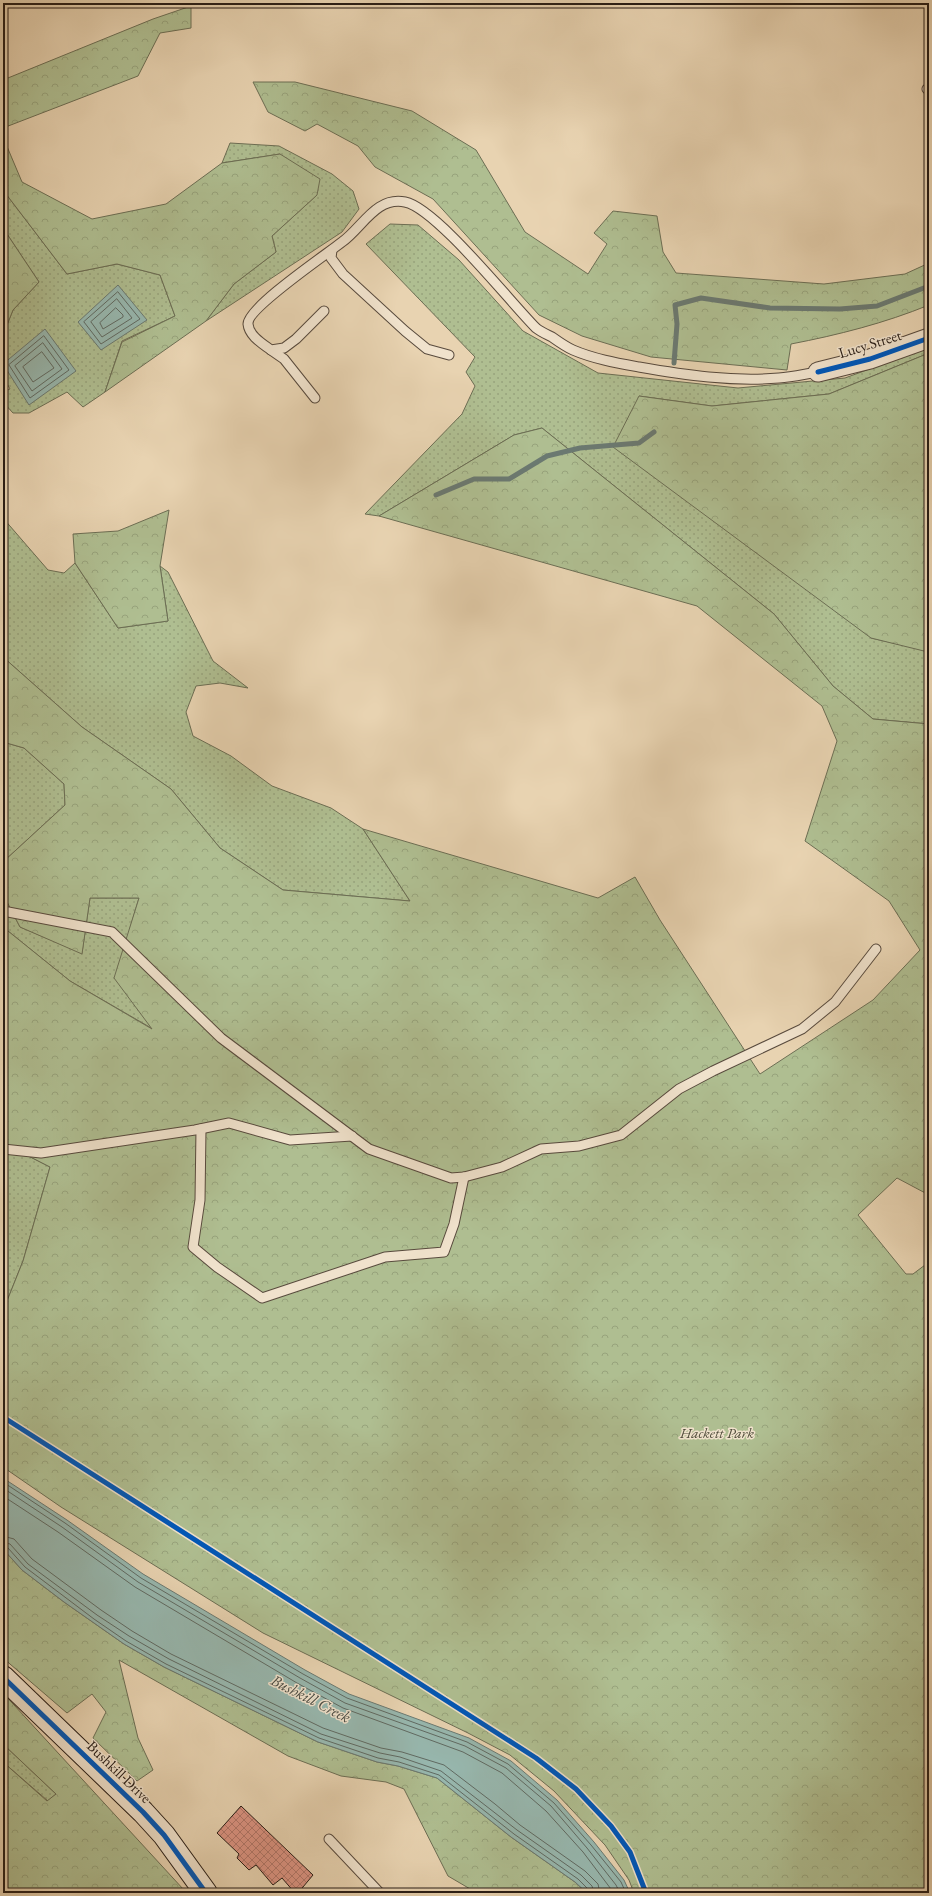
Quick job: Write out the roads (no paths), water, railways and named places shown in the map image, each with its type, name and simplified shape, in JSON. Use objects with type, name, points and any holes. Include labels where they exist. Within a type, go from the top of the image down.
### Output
[{"type":"main road","name":"Bushkill Drive","points":[[3,1678],[143,1812],[164,1835],[206,1893]]},
{"type":"street","name":"Lucy Street","points":[[818,372],[870,359],[929,338]]},
{"type":"lane","points":[[315,398],[284,358],[259,341],[250,330],[248,322],[251,315],[281,287],[348,238],[371,212],[385,204],[404,202],[417,206],[452,237],[538,329],[572,350],[608,361],[667,372],[728,378],[778,378],[818,372]]},
{"type":"lane","points":[[332,250],[331,258],[344,274],[405,331],[427,349],[449,355]]},
{"type":"lane","points":[[271,350],[284,348],[296,339],[324,311]]},
{"type":"lane","points":[[3,911],[112,932],[221,1038],[369,1149],[451,1178],[464,1177],[502,1167],[541,1149],[579,1146],[620,1135],[679,1089],[713,1071],[802,1029],[835,1002],[876,949]]},
{"type":"lane","points":[[3,1149],[41,1153],[201,1129],[228,1122],[290,1140],[352,1136]]},
{"type":"lane","points":[[201,1129],[200,1200],[193,1247],[217,1267],[262,1298],[385,1257],[444,1252],[454,1224],[464,1177]]},
{"type":"lane","points":[[329,1840],[380,1893]]},
{"type":"water","points":[[118,285],[147,320],[101,350],[78,322]]},
{"type":"water","points":[[45,329],[76,371],[29,405],[3,364]]},
{"type":"water","name":"Bushkill Creek","points":[[3,1478],[67,1520],[143,1574],[305,1670],[349,1694],[469,1738],[511,1761],[557,1800],[594,1842],[624,1880],[630,1893],[587,1893],[575,1882],[511,1837],[437,1778],[398,1766],[377,1762],[318,1742],[164,1667],[124,1644],[64,1602],[22,1570],[3,1549]]},
{"type":"waterway","points":[[674,363],[677,324],[675,305],[701,298],[770,308],[840,309],[877,306],[929,286]]},
{"type":"waterway","points":[[436,495],[474,479],[509,479],[547,456],[580,448],[639,443],[654,432]]},
{"type":"park label","name":"Hackett Park","points":[[717,1433]]}]
